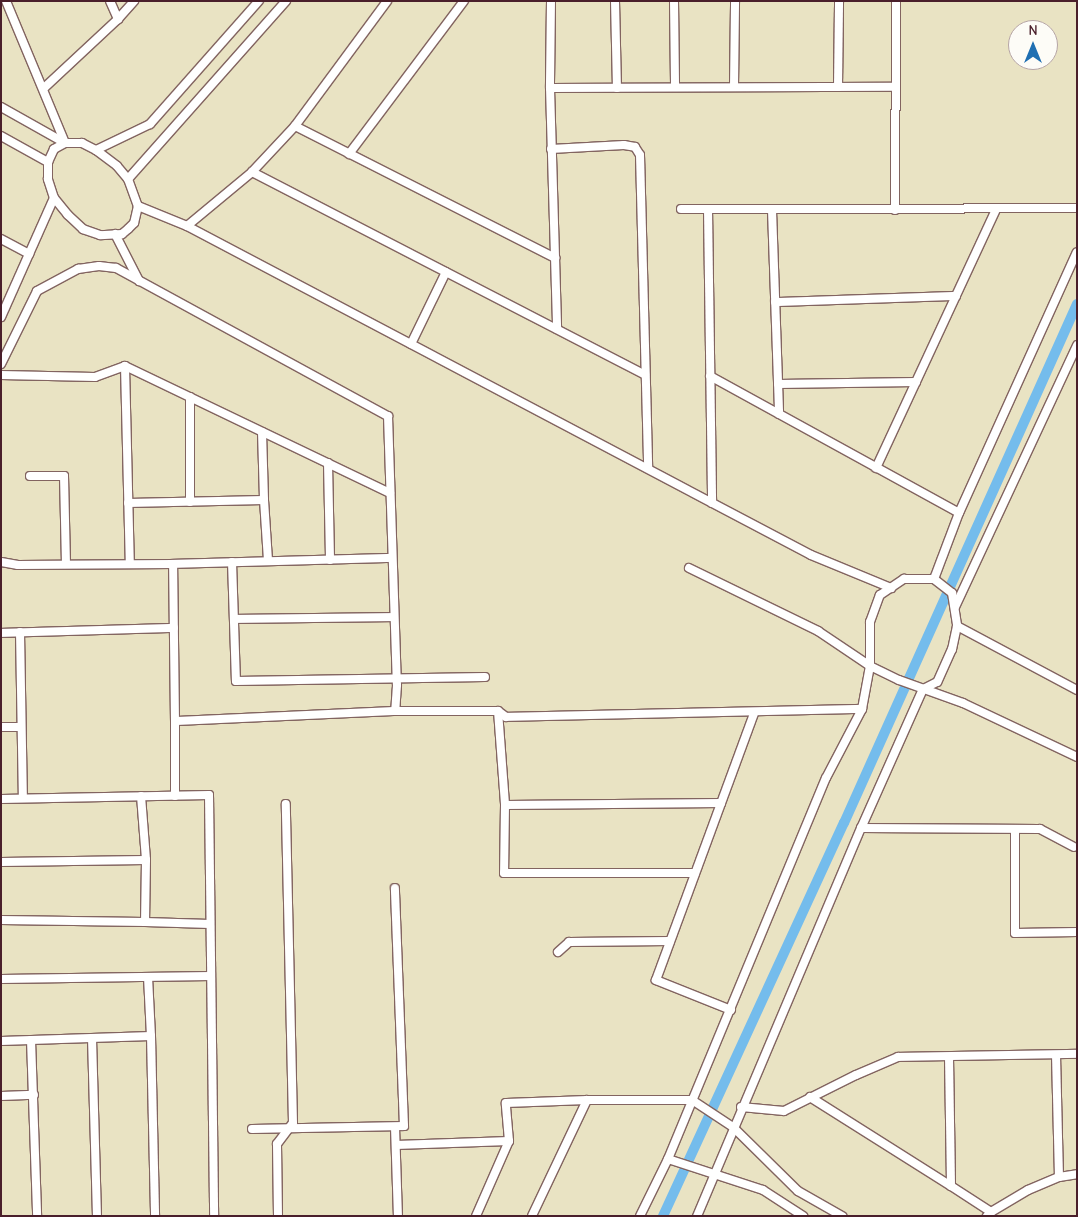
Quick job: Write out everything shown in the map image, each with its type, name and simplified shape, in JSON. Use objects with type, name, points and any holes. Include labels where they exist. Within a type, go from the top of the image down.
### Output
[{"type":"street","points":[[6,1],[44,88],[65,143]]},
{"type":"street","points":[[110,1],[118,19]]},
{"type":"street","points":[[44,88],[118,19],[134,1]]},
{"type":"street","points":[[96,150],[150,124],[258,1]]},
{"type":"street","points":[[128,179],[286,1]]},
{"type":"street","points":[[187,226],[252,172],[295,126],[387,1]]},
{"type":"street","points":[[349,154],[464,1]]},
{"type":"street","points":[[551,1],[551,149],[557,329]]},
{"type":"street","points":[[615,1],[617,88]]},
{"type":"street","points":[[674,1],[675,87]]},
{"type":"street","points":[[734,87],[735,1]]},
{"type":"street","points":[[838,87],[839,1]]},
{"type":"street","points":[[895,210],[896,1]]},
{"type":"street","points":[[550,88],[896,87]]},
{"type":"street","points":[[1,107],[65,143]]},
{"type":"street","points":[[295,126],[555,258]]},
{"type":"street","points":[[1,136],[48,162]]},
{"type":"street","points":[[65,143],[82,143],[96,150],[117,166],[128,179],[138,206],[134,223],[122,234],[100,235],[83,229],[54,198],[48,179],[48,162],[54,149],[65,143]]},
{"type":"street","points":[[551,149],[624,145],[635,147],[640,155],[648,467]]},
{"type":"street","points":[[252,172],[645,375]]},
{"type":"street","points":[[1,318],[54,198]]},
{"type":"street","points":[[138,206],[187,226],[648,467],[811,555],[891,588]]},
{"type":"street","points":[[681,209],[895,210],[1077,208]]},
{"type":"street","points":[[708,209],[712,503]]},
{"type":"street","points":[[876,468],[996,209]]},
{"type":"street","points":[[772,210],[779,414]]},
{"type":"street","points":[[115,234],[140,283]]},
{"type":"street","points":[[1,239],[29,254]]},
{"type":"street","points":[[934,578],[959,514],[1077,252]]},
{"type":"street","points":[[1,364],[37,292],[78,269],[99,266],[116,268],[140,283],[388,416],[396,678],[395,711]]},
{"type":"street","points":[[411,344],[446,272]]},
{"type":"street","points":[[775,302],[956,296]]},
{"type":"street","points":[[955,608],[1077,346]]},
{"type":"street","points":[[1,375],[94,377],[125,366],[390,492]]},
{"type":"street","points":[[125,366],[130,564]]},
{"type":"street","points":[[710,376],[959,514]]},
{"type":"street","points":[[778,384],[916,382]]},
{"type":"street","points":[[190,397],[190,502]]},
{"type":"street","points":[[262,432],[268,561]]},
{"type":"street","points":[[328,463],[330,560]]},
{"type":"street","points":[[30,476],[64,476],[66,564]]},
{"type":"street","points":[[128,503],[264,500]]},
{"type":"street","points":[[2,563],[18,565],[173,564],[392,558]]},
{"type":"street","points":[[232,562],[236,681],[485,676]]},
{"type":"street","points":[[173,564],[174,796]]},
{"type":"street","points":[[689,568],[818,630],[870,666],[899,680],[963,703],[1077,757]]},
{"type":"street","points":[[640,1216],[668,1159],[826,778],[862,709],[870,666],[870,622],[880,595],[904,579],[934,578],[952,593],[957,626],[952,649],[937,682],[923,689],[861,828],[697,1216]]},
{"type":"street","points":[[234,619],[394,617]]},
{"type":"street","points":[[957,626],[1077,690]]},
{"type":"street","points":[[1,633],[174,628]]},
{"type":"street","points":[[20,632],[23,798]]},
{"type":"street","points":[[175,721],[395,711],[498,711],[506,717],[754,713],[862,709]]},
{"type":"street","points":[[498,711],[505,805],[504,873],[696,873]]},
{"type":"street","points":[[731,1010],[656,980],[754,713]]},
{"type":"street","points":[[1,726],[22,727]]},
{"type":"street","points":[[1,799],[209,795],[214,1216]]},
{"type":"street","points":[[141,796],[146,860],[145,922]]},
{"type":"street","points":[[505,805],[721,803]]},
{"type":"street","points":[[278,1216],[277,1144],[293,1123],[286,804]]},
{"type":"street","points":[[861,828],[1040,829],[1074,847]]},
{"type":"street","points":[[1015,830],[1015,933],[1077,932]]},
{"type":"street","points":[[1,862],[146,860]]},
{"type":"street","points":[[252,1128],[404,1126],[395,888]]},
{"type":"street","points":[[1,920],[210,924]]},
{"type":"street","points":[[558,952],[569,942],[670,941]]},
{"type":"street","points":[[1,979],[211,976]]},
{"type":"street","points":[[148,977],[155,1216]]},
{"type":"street","points":[[1,1041],[150,1036]]},
{"type":"street","points":[[92,1038],[97,1216]]},
{"type":"street","points":[[31,1040],[37,1216]]},
{"type":"street","points":[[742,1107],[784,1111],[810,1097],[898,1057],[1077,1054]]},
{"type":"street","points":[[1056,1055],[1060,1177]]},
{"type":"street","points":[[949,1057],[951,1186]]},
{"type":"street","points":[[1,1096],[34,1095]]},
{"type":"street","points":[[810,1097],[951,1186],[989,1214],[1028,1190],[1060,1177],[1077,1174]]},
{"type":"street","points":[[532,1216],[587,1100]]},
{"type":"street","points":[[476,1216],[509,1141],[506,1103],[587,1100],[692,1100],[733,1127],[798,1191],[842,1216]]},
{"type":"street","points":[[395,1127],[398,1216]]},
{"type":"street","points":[[396,1145],[509,1141]]},
{"type":"street","points":[[668,1159],[714,1172],[763,1190],[804,1216]]},
{"type":"waterway","points":[[663,1216],[844,823],[1077,304]]}]
